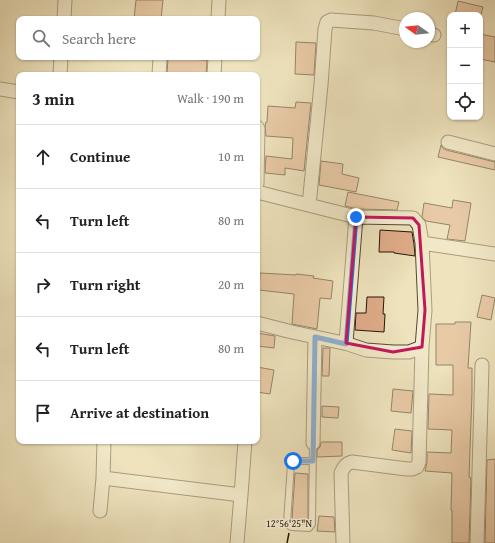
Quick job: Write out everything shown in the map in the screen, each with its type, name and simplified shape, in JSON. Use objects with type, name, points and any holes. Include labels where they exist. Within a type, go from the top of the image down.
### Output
[{"type":"street","points":[[64,16],[65,0]]},
{"type":"street","points":[[218,16],[219,0]]},
{"type":"street","points":[[309,205],[325,30],[327,22],[332,20],[374,23],[399,28]]},
{"type":"street","points":[[60,72],[61,60]]},
{"type":"street","points":[[159,72],[160,60]]},
{"type":"street","points":[[214,72],[215,60]]},
{"type":"street","points":[[0,89],[16,92]]},
{"type":"street","points":[[448,142],[495,154]]},
{"type":"street","points":[[260,193],[356,217],[413,218],[419,225],[422,243],[424,310],[419,462],[417,467],[412,469],[352,462],[347,463],[343,468],[342,473],[343,543]]},
{"type":"street","points":[[346,344],[356,217]]},
{"type":"street","points":[[422,243],[495,254]]},
{"type":"street","points":[[260,324],[366,350],[409,352],[422,347]]},
{"type":"street","points":[[313,443],[315,337]]},
{"type":"street","points":[[477,543],[482,365]]},
{"type":"street","points":[[100,511],[104,444]]},
{"type":"street","points":[[237,543],[244,444]]},
{"type":"street","points":[[103,478],[241,495]]},
{"type":"lane","points":[[313,443],[313,461],[312,524],[309,528],[288,526],[291,464],[293,461],[313,461]]},
{"type":"highlighted area","points":[[356,217],[413,218],[419,225],[425,310],[422,347],[393,352],[346,343]]},
{"type":"building","points":[[136,0],[163,0],[161,16],[134,16]]},
{"type":"building","points":[[458,1],[483,7],[482,12],[456,12]]},
{"type":"building","points":[[483,35],[495,37],[495,62],[483,60]]},
{"type":"building","points":[[296,42],[316,43],[314,75],[295,74]]},
{"type":"building","points":[[168,60],[207,60],[206,72],[167,72]]},
{"type":"building","points":[[296,102],[311,103],[304,171],[285,168],[285,175],[265,173],[266,156],[292,159],[293,138],[266,136],[265,126],[267,122],[268,106],[295,108]]},
{"type":"building","points":[[441,145],[446,150],[495,162],[495,170],[438,157]]},
{"type":"building","points":[[321,161],[343,164],[342,174],[359,178],[356,192],[319,185]]},
{"type":"building","points":[[348,192],[399,202],[397,210],[357,209],[345,206]]},
{"type":"building","points":[[453,200],[471,203],[465,241],[447,239],[450,225],[426,221],[422,217],[424,203],[452,208]]},
{"type":"building","points":[[380,230],[412,232],[415,256],[394,252],[379,252]]},
{"type":"building","points":[[260,273],[296,274],[314,276],[313,278],[333,281],[331,299],[320,298],[317,329],[292,324],[294,294],[260,290]]},
{"type":"building","points":[[482,295],[495,298],[491,320],[477,317]]},
{"type":"building","points":[[367,297],[384,297],[384,332],[355,330],[356,313],[366,313]]},
{"type":"building","points":[[455,322],[471,322],[468,368],[472,368],[469,543],[452,543],[452,473],[425,471],[427,452],[451,453],[452,430],[428,429],[429,394],[453,395],[453,365],[436,365],[436,324],[455,324]]},
{"type":"building","points":[[260,334],[275,336],[274,348],[260,346]]},
{"type":"building","points":[[323,348],[330,348],[329,376],[322,376]]},
{"type":"building","points":[[260,368],[274,370],[270,394],[260,392]]},
{"type":"building","points":[[393,389],[413,391],[411,413],[391,411]]},
{"type":"building","points":[[322,406],[339,407],[338,418],[322,417]]},
{"type":"building","points":[[395,429],[412,431],[411,453],[392,450]]},
{"type":"building","points":[[321,442],[342,442],[342,456],[317,457],[317,450],[320,447]]},
{"type":"building","points":[[495,459],[495,543],[485,543],[487,460]]},
{"type":"building","points":[[295,473],[308,474],[308,521],[292,520]]},
{"type":"building","points":[[319,516],[334,517],[335,532],[317,531]]},
{"type":"route","points":[[293,461],[313,461],[315,337],[346,344],[356,217]]}]
